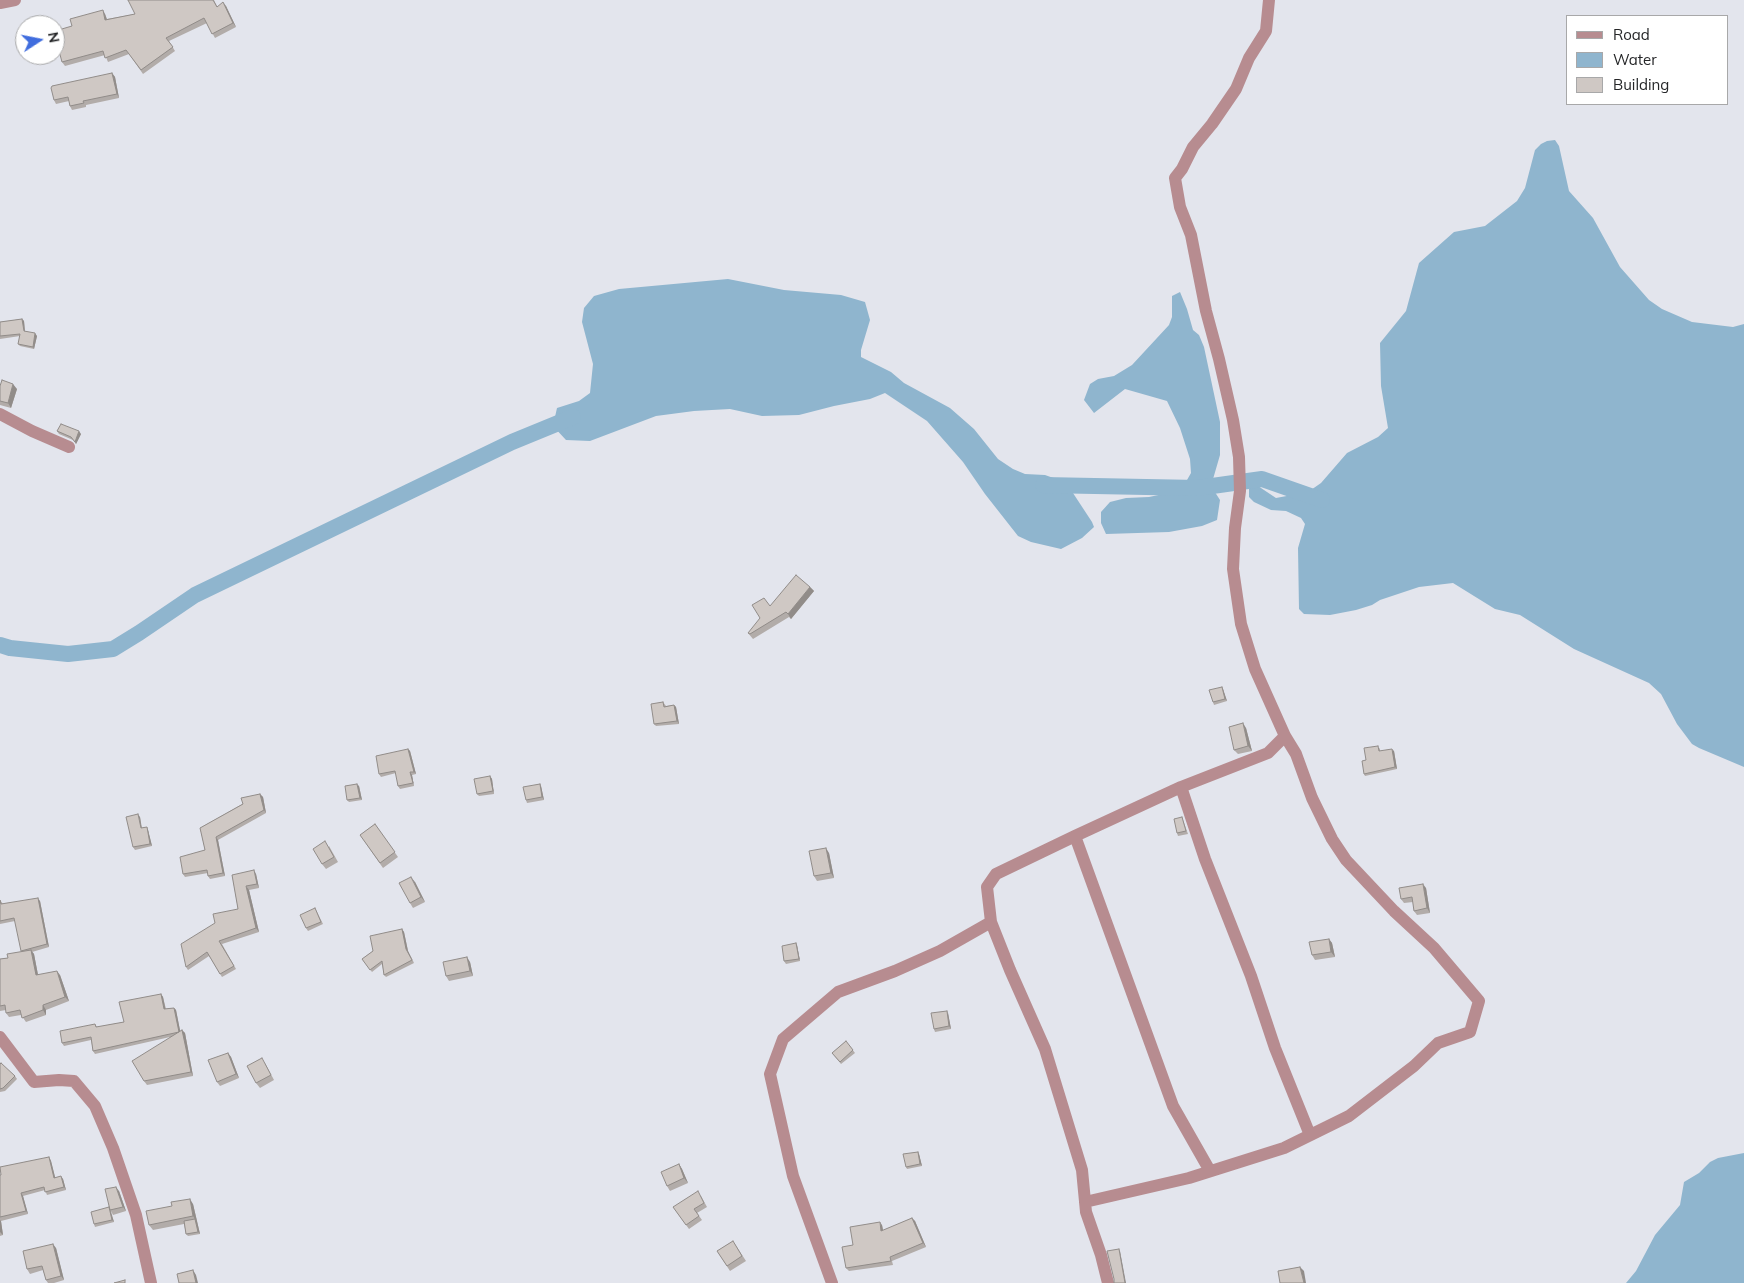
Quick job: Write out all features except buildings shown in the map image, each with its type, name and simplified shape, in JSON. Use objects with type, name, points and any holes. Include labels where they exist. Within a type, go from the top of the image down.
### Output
[{"type":"street","points":[[0,3],[15,0]]},
{"type":"street","points":[[1085,1202],[1189,1178],[1284,1148],[1349,1116],[1414,1066],[1438,1043],[1470,1032],[1479,1001],[1434,948],[1394,911],[1346,860],[1328,831],[1312,798],[1296,754],[1285,736],[1255,669],[1241,624],[1233,569],[1240,492],[1239,457],[1233,420],[1206,311],[1191,235],[1180,207],[1174,178],[1182,169],[1193,147],[1212,124],[1236,89],[1249,58],[1266,31],[1270,0]]},
{"type":"street","points":[[0,414],[32,431],[69,447]]},
{"type":"street","points":[[1108,1283],[1101,1255],[1086,1212],[1082,1170],[1045,1049],[991,922],[987,886],[996,874],[1075,836],[1181,787],[1268,753],[1285,736]]},
{"type":"street","points":[[1181,787],[1206,859],[1251,976],[1275,1048],[1310,1135]]},
{"type":"street","points":[[1075,836],[1173,1106],[1210,1172]]},
{"type":"street","points":[[832,1283],[792,1176],[770,1074],[783,1039],[838,992],[895,971],[931,955],[991,922]]},
{"type":"street","points":[[0,1037],[34,1082],[74,1081],[95,1106],[113,1148],[133,1207],[151,1283]]},
{"type":"water","points":[[1555,140],[1559,146],[1569,191],[1593,218],[1620,267],[1649,300],[1662,309],[1692,322],[1733,327],[1744,324],[1744,767],[1692,744],[1677,724],[1661,694],[1649,683],[1574,649],[1520,615],[1495,609],[1453,583],[1419,587],[1356,610],[1330,615],[1304,614],[1299,609],[1298,548],[1305,524],[1301,518],[1286,511],[1271,510],[1254,502],[1249,497],[1249,489],[1255,484],[1276,498],[1308,492],[1321,483],[1347,453],[1378,437],[1388,428],[1381,386],[1380,343],[1406,311],[1419,263],[1454,232],[1485,226],[1517,201],[1525,188],[1535,150],[1547,141]]},
{"type":"water","points":[[728,279],[784,290],[841,295],[865,302],[870,320],[861,350],[861,357],[891,372],[904,383],[950,408],[974,429],[998,459],[1013,469],[1025,474],[1045,475],[1059,480],[1071,490],[1094,527],[1082,538],[1061,549],[1031,542],[1018,536],[963,462],[927,421],[885,393],[870,399],[799,415],[762,416],[730,409],[656,416],[590,441],[566,440],[553,426],[557,408],[579,401],[590,393],[593,364],[582,322],[584,308],[594,296],[619,289]]},
{"type":"water","points":[[1180,292],[1193,330],[1199,335],[1204,347],[1220,422],[1220,455],[1211,486],[1220,500],[1217,520],[1202,526],[1169,532],[1106,534],[1101,523],[1101,512],[1110,502],[1168,493],[1183,487],[1191,473],[1190,459],[1180,428],[1167,401],[1125,389],[1094,413],[1084,400],[1090,384],[1098,379],[1114,376],[1132,365],[1169,325],[1172,317],[1172,296]]},
{"type":"water","points":[[1744,1153],[1744,1283],[1626,1283],[1636,1271],[1655,1235],[1680,1205],[1684,1182],[1718,1158]]},
{"type":"waterway","points":[[0,645],[10,648],[68,654],[113,649],[195,595],[512,442],[573,417]]},
{"type":"waterway","points":[[1043,485],[1198,488],[1262,479],[1322,500]]}]
